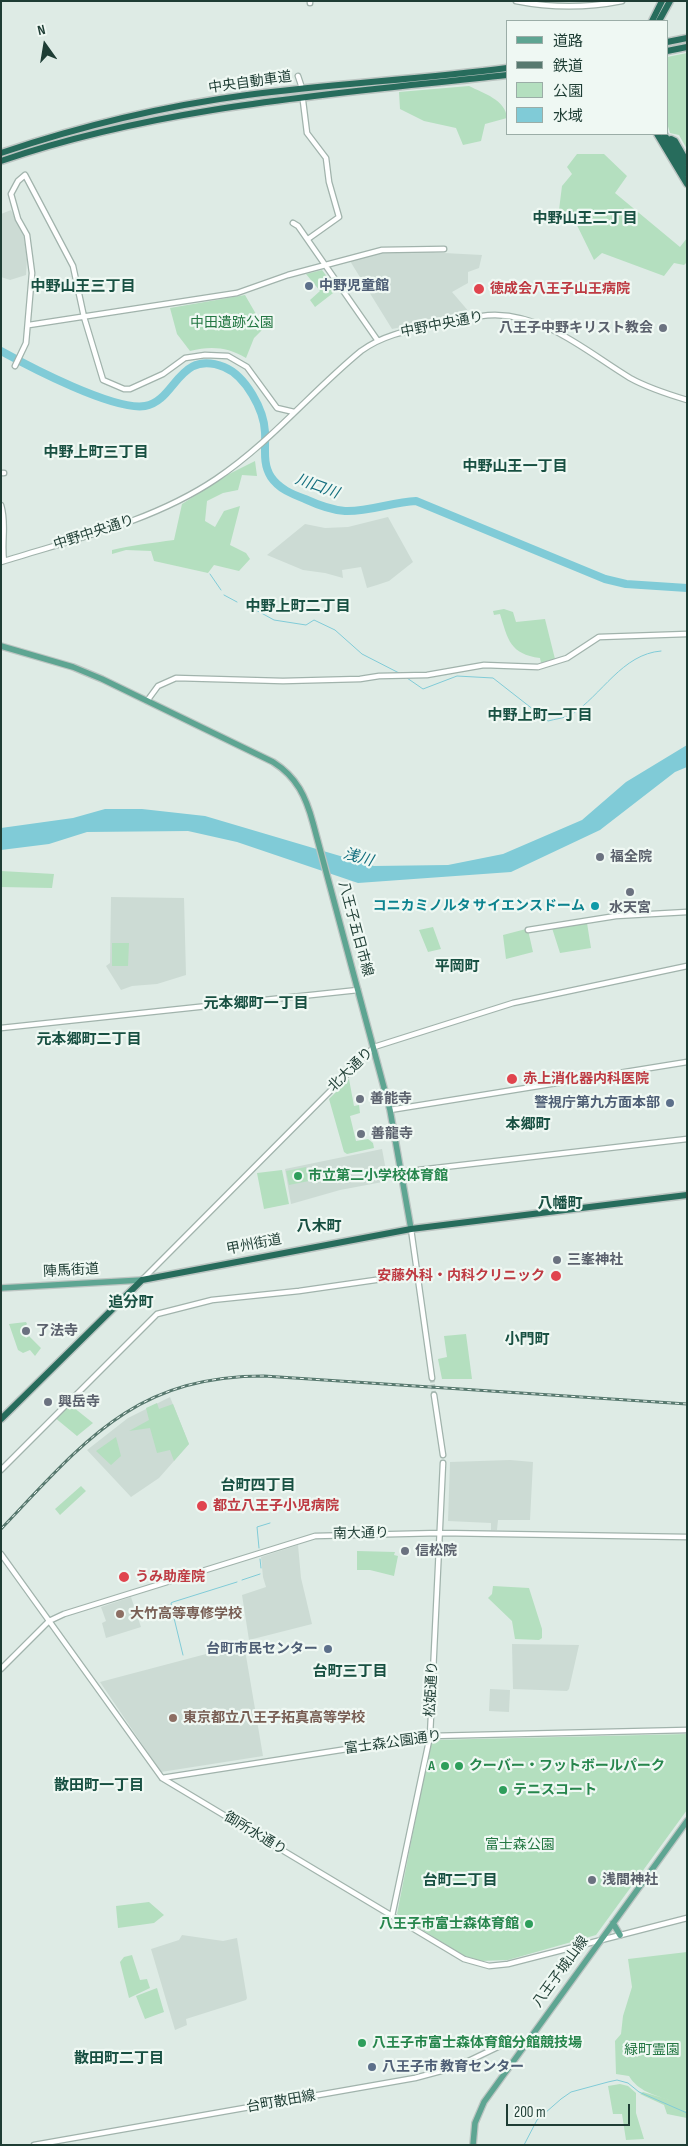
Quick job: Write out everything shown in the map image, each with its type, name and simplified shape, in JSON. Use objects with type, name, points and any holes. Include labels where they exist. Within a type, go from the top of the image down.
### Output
[{"type":"highway","points":[[652,20],[662,1]]},
{"type":"highway","points":[[660,20],[670,1]]},
{"type":"highway","points":[[668,42],[687,38]]},
{"type":"highway","points":[[668,51],[687,47]]},
{"type":"highway","name":"中央自動車道","points":[[1,161],[23,149],[121,118],[208,101],[280,91],[506,68]]},
{"type":"highway","name":"中央自動車道","points":[[1,153],[123,126],[211,110],[506,75]]},
{"type":"highway","points":[[666,141],[674,140],[687,162]]},
{"type":"highway","points":[[666,141],[687,173]]},
{"type":"highway","points":[[666,141],[687,184]]},
{"type":"highway","name":"甲州街道","points":[[142,1280],[411,1229],[687,1195]]},
{"type":"highway","points":[[1,1419],[142,1280]]},
{"type":"main road","name":"八王子五日市線","points":[[1,646],[80,669],[147,701],[280,768],[295,780],[303,791],[314,825],[390,1110],[411,1229]]},
{"type":"main road","name":"陣馬街道","points":[[1,1288],[142,1280]]},
{"type":"main road","name":"八王子城山線","points":[[473,2145],[474,2127],[481,2107],[687,1821]]},
{"type":"main road","points":[[613,1923],[620,1935]]},
{"type":"street","points":[[516,1],[542,6],[571,6],[622,1]]},
{"type":"street","points":[[298,76],[301,85]]},
{"type":"street","points":[[303,101],[307,133],[326,158],[329,182],[339,217],[308,239]]},
{"type":"street","points":[[15,365],[23,351],[29,325],[32,276],[27,235],[18,219],[11,194],[18,181],[26,175],[71,261],[100,376],[107,382],[124,389],[130,389],[163,374],[185,358],[201,355],[228,356],[241,362],[250,370],[278,408],[294,412]]},
{"type":"street","points":[[293,223],[298,226],[308,239],[378,341]]},
{"type":"street","points":[[29,325],[237,293],[325,264],[387,249],[444,249]]},
{"type":"street","name":"中野中央通り","points":[[3,561],[108,529],[163,509],[217,478],[258,446],[344,366],[378,341],[404,331],[474,317],[496,315],[522,318],[556,331],[632,379],[658,391],[687,400]]},
{"type":"street","points":[[1,505],[5,521],[2,547],[3,561]]},
{"type":"street","points":[[147,701],[153,690],[164,682],[184,677],[283,681],[408,676],[484,665],[544,666],[568,658],[592,640],[602,636],[687,634]]},
{"type":"street","points":[[528,930],[616,916],[687,912]]},
{"type":"street","name":"北大通り","points":[[142,1280],[374,1047],[513,1003],[687,966]]},
{"type":"street","points":[[1,1028],[358,990]]},
{"type":"street","points":[[390,1110],[687,1062]]},
{"type":"street","points":[[401,1172],[687,1139]]},
{"type":"street","points":[[411,1229],[432,1378]]},
{"type":"street","points":[[1,1470],[157,1314],[212,1300],[299,1291],[417,1274]]},
{"type":"street","points":[[434,1395],[443,1454]]},
{"type":"street","name":"松姫通り","points":[[392,1916],[430,1736],[443,1463]]},
{"type":"street","name":"南大通り","points":[[49,1621],[64,1614],[315,1536],[440,1533],[687,1537]]},
{"type":"street","name":"御所水通り","points":[[1,1554],[162,1778],[464,1959],[481,1965],[508,1964],[687,1918]]},
{"type":"street","points":[[1,1669],[49,1621]]},
{"type":"street","name":"富士森公園通り","points":[[162,1778],[430,1736],[687,1730]]},
{"type":"street","name":"台町散田線","points":[[34,2145],[415,2078],[456,2067],[504,2044],[513,2044],[522,2048]]},
{"type":"shaded area","points":[[11,210],[24,237],[27,259],[26,275],[10,280],[1,277],[1,214]]},
{"type":"shaded area","points":[[406,251],[482,255],[479,268],[468,272],[468,283],[452,292],[470,313],[392,329],[350,261],[381,253]]},
{"type":"shaded area","points":[[388,517],[413,562],[389,581],[377,585],[367,588],[361,567],[342,570],[343,578],[303,570],[267,555],[305,524],[325,528],[348,527]]},
{"type":"shaded area","points":[[111,897],[184,898],[186,975],[157,984],[132,986],[121,990],[106,966],[110,963]]},
{"type":"shaded area","points":[[382,1149],[388,1181],[340,1190],[291,1204],[285,1169]]},
{"type":"shaded area","points":[[170,1397],[189,1444],[159,1478],[131,1497],[87,1450],[128,1418]]},
{"type":"shaded area","points":[[510,1460],[533,1462],[530,1520],[498,1520],[497,1530],[491,1530],[491,1523],[448,1521],[450,1462]]},
{"type":"shaded area","points":[[298,1545],[301,1578],[312,1624],[249,1640],[242,1595],[266,1587],[261,1557]]},
{"type":"shaded area","name":"大竹高等専修学校","points":[[131,1597],[141,1627],[106,1638],[102,1623],[106,1621],[101,1607]]},
{"type":"shaded area","points":[[244,1644],[263,1756],[161,1772],[100,1682]]},
{"type":"shaded area","points":[[512,1644],[579,1645],[569,1689],[567,1691],[513,1689]]},
{"type":"shaded area","points":[[490,1689],[510,1690],[509,1712],[489,1711]]},
{"type":"shaded area","points":[[182,1935],[223,1941],[237,1938],[247,1998],[246,2000],[186,2019],[187,2025],[175,2030],[151,1949],[179,1940]]},
{"type":"green space","points":[[687,53],[687,149],[679,135],[670,133],[668,126],[668,57]]},
{"type":"green space","points":[[469,86],[487,94],[503,106],[506,118],[485,124],[481,141],[463,145],[456,128],[424,121],[400,109],[399,92]]},
{"type":"green space","points":[[577,154],[604,154],[627,176],[615,193],[680,247],[687,238],[687,262],[684,265],[674,263],[664,276],[602,253],[594,260],[572,215],[559,210],[562,186],[572,174],[567,167]]},
{"type":"green space","points":[[322,270],[337,290],[315,307],[310,300],[320,291],[306,274]]},
{"type":"green space","name":"中田遺跡公園","points":[[245,295],[264,328],[254,338],[246,358],[219,348],[190,351],[177,334],[170,308]]},
{"type":"green space","points":[[255,461],[257,476],[242,475],[238,490],[223,493],[207,501],[205,521],[215,527],[224,511],[240,506],[230,545],[246,553],[250,559],[239,571],[214,565],[208,573],[154,561],[151,551],[126,550],[112,554],[112,550],[174,540],[182,504],[227,475]]},
{"type":"green space","points":[[504,609],[513,612],[516,622],[545,619],[555,659],[541,663],[540,658],[522,653],[516,649],[508,638],[500,614],[494,615],[493,611]]},
{"type":"green space","points":[[1,871],[54,874],[52,888],[1,887]]},
{"type":"green space","points":[[587,923],[591,948],[560,953],[552,928]]},
{"type":"green space","points":[[433,927],[441,949],[428,952],[419,930]]},
{"type":"green space","points":[[528,930],[533,952],[506,959],[503,935]]},
{"type":"green space","points":[[112,943],[129,943],[128,966],[112,966]]},
{"type":"green space","points":[[349,1079],[354,1106],[359,1105],[360,1113],[350,1116],[356,1141],[368,1139],[373,1143],[374,1148],[347,1154],[344,1152],[329,1099]]},
{"type":"green space","name":"市立第二小学校体育館","points":[[306,1167],[309,1181],[289,1185],[286,1171]]},
{"type":"green space","points":[[282,1170],[289,1204],[264,1209],[257,1173]]},
{"type":"green space","points":[[26,1322],[27,1324],[20,1331],[26,1338],[29,1336],[41,1348],[35,1356],[30,1350],[23,1353],[18,1350],[9,1324]]},
{"type":"green space","points":[[466,1334],[472,1379],[442,1379],[438,1359],[447,1357],[444,1336]]},
{"type":"green space","points":[[68,1403],[93,1423],[77,1436],[54,1417]]},
{"type":"green space","points":[[157,1403],[159,1409],[173,1404],[189,1444],[174,1461],[170,1450],[157,1453],[150,1428],[129,1431],[149,1420],[146,1408]]},
{"type":"green space","points":[[116,1437],[121,1456],[111,1465],[96,1451]]},
{"type":"green space","points":[[81,1486],[86,1491],[60,1515],[55,1509]]},
{"type":"green space","points":[[357,1551],[395,1552],[394,1555],[398,1556],[394,1576],[370,1570],[357,1570]]},
{"type":"green space","points":[[493,1586],[529,1588],[542,1629],[542,1638],[539,1640],[515,1639],[512,1621],[488,1598],[492,1594]]},
{"type":"green space","name":"富士森公園","points":[[687,1734],[687,1810],[596,1935],[508,1960],[482,1961],[464,1956],[397,1914],[431,1740]]},
{"type":"green space","points":[[149,1902],[164,1915],[154,1923],[118,1928],[116,1906]]},
{"type":"green space","name":"緑町霊園","points":[[687,1952],[687,2110],[684,2111],[687,2111],[687,2118],[667,2114],[664,2105],[640,2094],[643,2092],[670,2100],[642,2089],[629,2076],[616,2074],[615,2041],[621,2034],[623,2016],[632,1987],[628,1959]]},
{"type":"green space","points":[[132,1955],[140,1980],[147,1979],[150,1988],[129,1998],[120,1962],[124,1957]]},
{"type":"green space","points":[[157,1988],[164,2012],[145,2019],[136,1996]]},
{"type":"green space","points":[[620,2084],[628,2086],[636,2093],[636,2113],[644,2139],[626,2140],[622,2114],[613,2114],[608,2086]]},
{"type":"water","points":[[687,745],[687,767],[675,772],[600,830],[511,872],[358,883],[237,842],[188,831],[87,832],[49,844],[1,850],[1,828],[73,818],[105,809],[142,809],[205,816],[374,866],[448,865],[503,854],[582,820],[626,782]]},
{"type":"waterway","name":"川口川","points":[[1,351],[93,395],[131,406],[145,406],[155,402],[187,370],[197,365],[209,363],[224,367],[240,378],[257,404],[264,423],[265,461],[268,472],[278,485],[291,493],[325,507],[345,511],[363,510],[416,501],[605,579],[626,584],[687,588]]},
{"type":"waterway","points":[[210,574],[221,590]]},
{"type":"waterway","points":[[224,595],[237,602]]},
{"type":"waterway","points":[[245,604],[274,620],[306,625],[314,620],[335,630],[362,654],[401,674]]},
{"type":"waterway","points":[[407,678],[423,689],[457,676],[493,678],[548,721],[571,715],[635,659],[661,651]]},
{"type":"waterway","points":[[259,1548],[257,1527],[270,1523]]},
{"type":"waterway","points":[[260,1559],[261,1568]]},
{"type":"waterway","points":[[242,1580],[260,1574]]},
{"type":"waterway","points":[[173,1614],[171,1603],[237,1582]]},
{"type":"waterway","points":[[174,1618],[183,1655]]},
{"type":"waterway","points":[[524,2145],[537,2120],[571,2092],[617,2080],[628,2083],[639,2092],[687,2113]]},
{"type":"tunnel","points":[[432,1378],[434,1395]]},
{"type":"railway","points":[[1,1529],[86,1442],[115,1420],[146,1401],[180,1388],[219,1379],[264,1376],[687,1404]]},
{"type":"place","name":"中野児童館","points":[[309,286]]},
{"type":"place","name":"徳成会八王子山王病院","points":[[479,289]]},
{"type":"place","name":"八王子中野キリスト教会","points":[[663,328]]},
{"type":"place","name":"福全院","points":[[600,857]]},
{"type":"place","name":"水天宮","points":[[630,892]]},
{"type":"place","name":"コニカミノルタ サイエンスドーム","points":[[595,906]]},
{"type":"place","name":"赤上消化器内科医院","points":[[512,1079]]},
{"type":"place","name":"善能寺","points":[[360,1099]]},
{"type":"place","name":"警視庁第九方面本部","points":[[670,1103]]},
{"type":"place","name":"善龍寺","points":[[361,1134]]},
{"type":"place","name":"市立第二小学校体育館","points":[[298,1176]]},
{"type":"place","name":"三峯神社","points":[[557,1260]]},
{"type":"place","name":"安藤外科・内科クリニック","points":[[556,1276]]},
{"type":"place","name":"了法寺","points":[[26,1331]]},
{"type":"place","name":"興岳寺","points":[[48,1402]]},
{"type":"place","name":"都立八王子小児病院","points":[[202,1506]]},
{"type":"place","name":"信松院","points":[[405,1551]]},
{"type":"place","name":"うみ助産院","points":[[124,1577]]},
{"type":"place","name":"大竹高等専修学校","points":[[120,1614]]},
{"type":"place","name":"台町市民センター","points":[[328,1649]]},
{"type":"place","name":"東京都立八王子拓真高等学校","points":[[173,1718]]},
{"type":"place","name":"A","points":[[445,1766]]},
{"type":"place","name":"クーバー・フットボールパーク","points":[[459,1766]]},
{"type":"place","name":"テニスコート","points":[[503,1790]]},
{"type":"place","name":"浅間神社","points":[[592,1880]]},
{"type":"place","name":"八王子市富士森体育館","points":[[529,1924]]},
{"type":"place","name":"八王子市富士森体育館分館競技場","points":[[362,2043]]},
{"type":"place","name":"八王子市 教育センター","points":[[372,2067]]},
{"type":"district","name":"中野山王二丁目","points":[[585,219]]},
{"type":"district","name":"中野山王三丁目","points":[[83,287]]},
{"type":"district","name":"中野上町三丁目","points":[[96,453]]},
{"type":"district","name":"中野山王一丁目","points":[[515,467]]},
{"type":"district","name":"中野上町二丁目","points":[[298,607]]},
{"type":"district","name":"中野上町一丁目","points":[[540,716]]},
{"type":"district","name":"平岡町","points":[[457,967]]},
{"type":"district","name":"元本郷町一丁目","points":[[256,1004]]},
{"type":"district","name":"元本郷町二丁目","points":[[89,1040]]},
{"type":"district","name":"本郷町","points":[[528,1125]]},
{"type":"district","name":"八幡町","points":[[560,1204]]},
{"type":"district","name":"八木町","points":[[319,1227]]},
{"type":"district","name":"追分町","points":[[131,1303]]},
{"type":"district","name":"小門町","points":[[527,1340]]},
{"type":"district","name":"台町四丁目","points":[[258,1486]]},
{"type":"district","name":"台町三丁目","points":[[350,1672]]},
{"type":"district","name":"散田町一丁目","points":[[99,1786]]},
{"type":"district","name":"台町二丁目","points":[[460,1881]]},
{"type":"district","name":"散田町二丁目","points":[[119,2059]]},
{"type":"water label","name":"浅川","points":[[358,858]]}]
